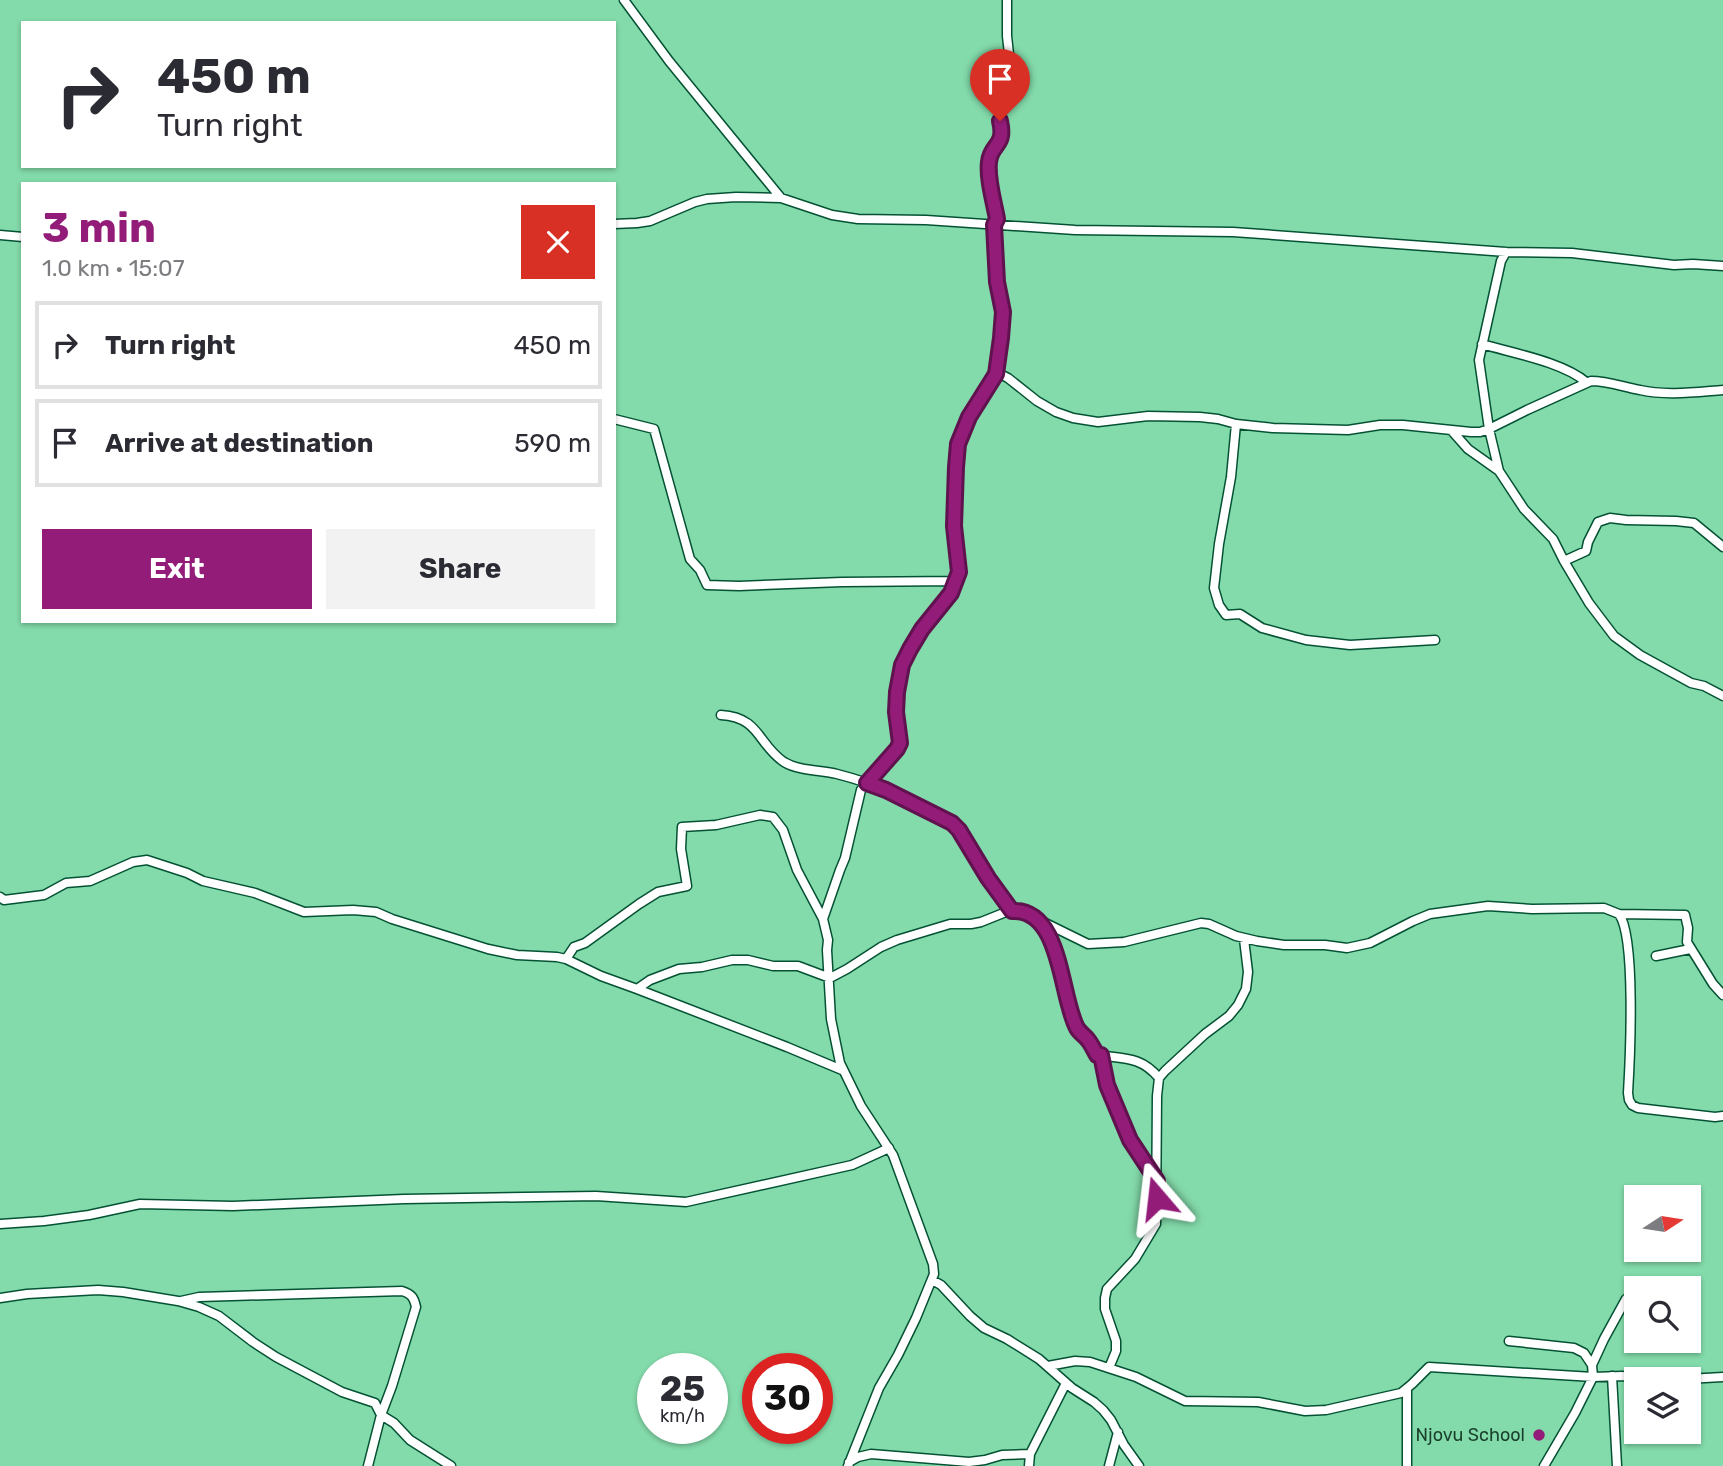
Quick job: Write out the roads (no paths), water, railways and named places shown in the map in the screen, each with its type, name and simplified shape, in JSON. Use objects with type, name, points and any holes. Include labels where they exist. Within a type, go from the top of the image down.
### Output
[{"type":"street","points":[[624,0],[669,61],[781,198]]},
{"type":"street","points":[[823,919],[845,858],[861,790],[900,743],[896,712],[902,665],[922,629],[945,601],[957,581],[959,572],[954,526],[958,444],[969,417],[996,372],[1001,338],[1003,312],[997,282],[994,225],[997,219],[988,166],[990,154],[1000,141],[1002,132],[1000,121],[1010,63],[1007,0]]},
{"type":"street","points":[[616,224],[650,220],[707,198],[781,198],[832,215],[858,219],[1123,231],[1233,232],[1506,252],[1572,253],[1674,265],[1723,266]]},
{"type":"street","points":[[0,235],[21,237]]},
{"type":"street","points":[[1506,252],[1479,360],[1489,429],[1499,471],[1524,509],[1553,539],[1589,603],[1614,636],[1640,655],[1691,683],[1704,686],[1723,696]]},
{"type":"street","points":[[1482,344],[1562,368],[1586,382]]},
{"type":"street","points":[[996,372],[1037,401],[1073,418],[1098,422],[1149,416],[1200,417],[1273,428],[1348,430],[1380,425],[1412,425],[1480,432],[1586,382],[1600,381],[1665,393],[1723,390]]},
{"type":"street","points":[[616,420],[654,429],[690,559],[707,584],[740,586],[854,581],[957,581]]},
{"type":"street","points":[[1236,424],[1214,589],[1219,605],[1226,615],[1240,614],[1262,628],[1306,640],[1350,645],[1435,640]]},
{"type":"street","points":[[1452,430],[1468,449],[1499,471]]},
{"type":"street","points":[[1564,561],[1586,551],[1598,522],[1610,518],[1694,523],[1723,547]]},
{"type":"street","points":[[721,715],[732,716],[750,725],[786,763],[867,783],[952,823],[1012,911]]},
{"type":"street","points":[[566,959],[574,947],[585,943],[658,892],[687,886],[681,849],[682,827],[716,825],[767,815],[774,817],[783,830],[797,870],[823,919],[828,940],[831,1019],[842,1070],[861,1106],[893,1155],[933,1264],[934,1274],[916,1318],[879,1388],[848,1464]]},
{"type":"street","points":[[0,897],[4,900],[44,895],[66,883],[90,881],[133,862],[147,860],[203,881],[255,892],[304,912],[376,912],[488,949],[517,955],[566,959],[601,976],[842,1070]]},
{"type":"street","points":[[637,989],[650,980],[679,969],[732,960],[748,960],[773,966],[798,966],[830,978],[897,940],[950,924],[981,922],[1012,911],[1023,912],[1088,944],[1124,942],[1209,923],[1244,939],[1284,945],[1347,948],[1383,937],[1422,917],[1488,906],[1532,909],[1604,908],[1619,915],[1685,915],[1688,928],[1686,942],[1723,995]]},
{"type":"street","points":[[1619,915],[1625,928],[1629,957],[1628,1093],[1632,1105],[1638,1108],[1723,1116]]},
{"type":"street","points":[[1038,920],[1049,937],[1078,1030],[1088,1039],[1097,1055],[1140,1062],[1150,1067],[1159,1078]]},
{"type":"street","points":[[1109,1368],[1116,1351],[1116,1341],[1105,1309],[1107,1289],[1135,1259],[1156,1224],[1159,1078],[1237,1005],[1246,989],[1248,972],[1244,939]]},
{"type":"street","points":[[1656,956],[1690,949]]},
{"type":"street","points":[[1101,1055],[1107,1085],[1130,1140],[1157,1181]]},
{"type":"street","points":[[0,1224],[89,1215],[141,1204],[233,1206],[404,1199],[596,1196],[686,1202],[852,1165],[889,1148]]},
{"type":"street","points":[[932,1280],[941,1285],[984,1328],[1016,1343],[1103,1410],[1139,1466]]},
{"type":"street","points":[[0,1298],[98,1290],[178,1301],[203,1308],[219,1316],[276,1357],[342,1392],[375,1403],[381,1415],[394,1423],[411,1440],[451,1466]]},
{"type":"street","points":[[178,1301],[200,1297],[409,1293],[414,1298],[416,1307],[381,1415],[368,1466]]},
{"type":"street","points":[[1544,1466],[1576,1413],[1593,1377],[1592,1364],[1624,1303]]},
{"type":"street","points":[[1509,1341],[1574,1348],[1584,1353],[1592,1364]]},
{"type":"street","points":[[1048,1366],[1082,1361],[1143,1380],[1185,1401],[1258,1402],[1305,1411],[1326,1410],[1392,1396],[1407,1389],[1429,1367],[1624,1377]]},
{"type":"street","points":[[1612,1376],[1616,1466]]},
{"type":"street","points":[[1701,1378],[1723,1377]]},
{"type":"street","points":[[1029,1466],[1030,1454],[1066,1383]]},
{"type":"street","points":[[1407,1389],[1407,1466]]},
{"type":"street","points":[[1109,1466],[1118,1432]]},
{"type":"street","points":[[848,1464],[858,1457],[871,1454],[969,1462],[1002,1455],[1030,1454]]},
{"type":"place","name":"Njovu School","points":[[1539,1435]]}]
